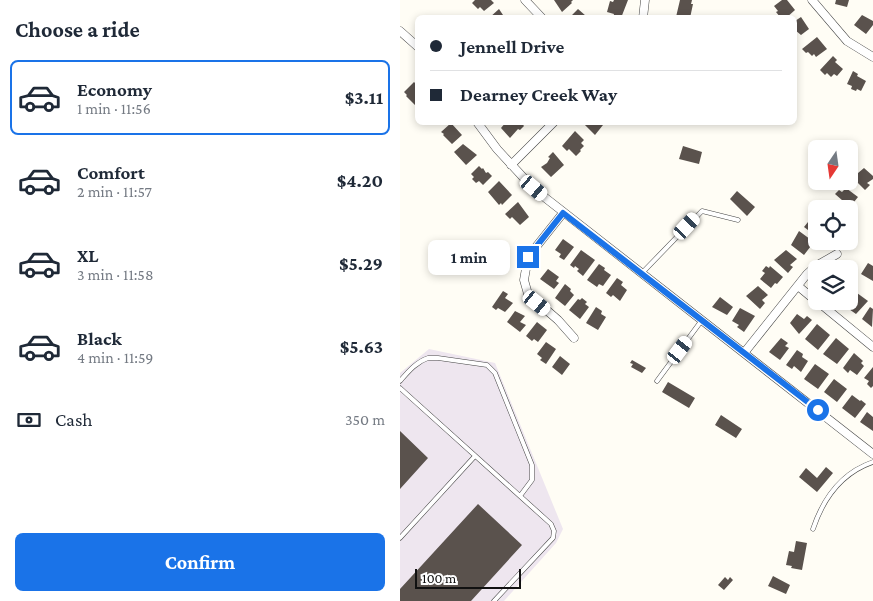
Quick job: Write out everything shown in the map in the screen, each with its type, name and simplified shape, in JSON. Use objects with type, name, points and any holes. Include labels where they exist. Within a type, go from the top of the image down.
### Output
[{"type":"street","points":[[525,0],[539,15]]},
{"type":"street","points":[[643,15],[645,0]]},
{"type":"street","points":[[812,0],[847,41],[873,57]]},
{"type":"street","points":[[400,31],[415,44]]},
{"type":"street","points":[[480,125],[511,165],[563,213],[873,454]]},
{"type":"street","points":[[511,165],[551,125]]},
{"type":"street","points":[[563,213],[528,257],[524,280],[528,294],[558,320],[574,338]]},
{"type":"street","points":[[744,353],[816,266],[837,254]]},
{"type":"street","points":[[798,286],[808,294]]},
{"type":"street","points":[[827,310],[873,347]]},
{"type":"lane","points":[[641,274],[702,211],[738,220]]},
{"type":"lane","points":[[657,381],[702,320]]},
{"type":"lane","points":[[400,381],[411,369],[422,360],[428,358],[471,362],[490,367],[495,373],[532,465],[532,480],[520,496]]},
{"type":"lane","points":[[400,388],[551,524],[554,531],[553,538],[494,601]]},
{"type":"lane","points":[[400,538],[475,456]]},
{"type":"lane","points":[[813,529],[822,505],[840,482],[857,469],[873,462]]},
{"type":"shaded area","points":[[429,349],[495,363],[563,529],[556,543],[504,601],[400,601],[400,373]]},
{"type":"building","points":[[475,0],[491,0],[494,3],[484,11],[480,7],[478,9],[472,3]]},
{"type":"building","points":[[554,0],[573,0],[562,12]]},
{"type":"building","points":[[614,0],[628,0],[622,15],[614,15],[607,12],[610,1],[613,2]]},
{"type":"building","points":[[680,0],[692,0],[691,15],[676,15]]},
{"type":"building","points":[[782,0],[787,0],[795,10],[789,15],[778,15],[774,6]]},
{"type":"building","points":[[836,0],[849,0],[847,7],[835,4]]},
{"type":"building","points":[[499,9],[503,15],[492,15]]},
{"type":"building","points":[[578,9],[585,15],[572,15]]},
{"type":"building","points":[[862,15],[873,21],[873,25],[866,34],[854,25]]},
{"type":"building","points":[[801,17],[809,29],[801,35],[797,32],[797,20]]},
{"type":"building","points":[[817,37],[827,49],[816,57],[814,54],[812,56],[802,49]]},
{"type":"building","points":[[833,56],[837,60],[835,62],[843,69],[837,76],[834,74],[831,77],[827,73],[825,75],[820,70]]},
{"type":"building","points":[[853,71],[858,74],[857,76],[866,81],[861,91],[851,89],[852,86],[847,84]]},
{"type":"building","points":[[415,83],[415,105],[406,96],[404,92]]},
{"type":"building","points":[[449,125],[453,125],[462,135],[452,144],[441,132]]},
{"type":"building","points":[[504,125],[524,126],[520,130],[518,129],[510,138],[501,128]]},
{"type":"building","points":[[585,125],[603,125],[595,135]]},
{"type":"building","points":[[575,131],[584,140],[581,143],[584,146],[576,156],[569,149],[567,151],[562,146]]},
{"type":"building","points":[[463,144],[477,155],[466,165],[454,152]]},
{"type":"building","points":[[683,146],[702,152],[699,164],[679,159]]},
{"type":"building","points":[[553,152],[564,165],[551,177],[541,167],[547,163],[550,158],[548,157]]},
{"type":"building","points":[[479,166],[492,176],[483,185],[479,181],[476,183],[472,179],[474,177],[471,174]]},
{"type":"building","points":[[864,168],[873,176],[873,179],[867,183],[870,185],[865,190],[858,183],[858,173]]},
{"type":"building","points":[[499,181],[512,195],[502,205],[501,203],[499,205],[488,192]]},
{"type":"building","points":[[839,190],[842,192],[849,190],[858,197],[856,200],[842,200],[835,194]]},
{"type":"building","points":[[737,191],[755,207],[747,216],[730,199]]},
{"type":"building","points":[[518,202],[529,217],[520,225],[512,217],[510,219],[505,214]]},
{"type":"building","points":[[808,222],[808,230],[804,227]]},
{"type":"building","points":[[799,231],[808,238],[808,250],[804,255],[791,245]]},
{"type":"building","points":[[563,239],[574,247],[564,260],[559,257],[561,254],[555,250]]},
{"type":"building","points":[[581,250],[595,260],[583,276],[577,271],[579,269],[570,265]]},
{"type":"building","points":[[786,250],[797,259],[790,265],[793,267],[788,273],[774,260]]},
{"type":"building","points":[[868,263],[873,266],[873,281],[861,274]]},
{"type":"building","points":[[599,264],[611,275],[603,286],[599,284],[597,287],[587,280]]},
{"type":"building","points":[[766,266],[769,268],[770,266],[783,277],[771,288],[760,279],[765,273],[762,271]]},
{"type":"building","points":[[548,269],[559,277],[556,281],[559,283],[554,289],[540,279]]},
{"type":"building","points":[[617,278],[623,282],[621,285],[627,290],[620,301],[613,295],[611,297],[606,293]]},
{"type":"building","points":[[565,284],[574,295],[565,306],[555,298]]},
{"type":"building","points":[[758,286],[768,295],[762,300],[765,303],[760,309],[746,296]]},
{"type":"building","points":[[503,291],[508,294],[505,298],[513,303],[505,312],[492,307]]},
{"type":"building","points":[[858,294],[868,301],[856,314],[850,310],[858,310]]},
{"type":"building","points":[[720,297],[733,307],[727,315],[712,307]]},
{"type":"building","points":[[582,298],[589,307],[580,319],[569,310],[578,299]]},
{"type":"building","points":[[596,307],[606,317],[598,330],[586,323]]},
{"type":"building","points":[[870,307],[873,309],[872,327],[862,319]]},
{"type":"building","points":[[740,308],[755,316],[744,332],[737,327],[739,325],[732,321]]},
{"type":"building","points":[[515,311],[525,316],[520,322],[526,325],[520,332],[507,322]]},
{"type":"building","points":[[797,314],[804,319],[807,316],[812,320],[799,334],[790,323]]},
{"type":"building","points":[[537,322],[547,330],[538,342],[534,339],[532,341],[526,336]]},
{"type":"building","points":[[817,324],[830,335],[818,350],[805,339]]},
{"type":"building","points":[[781,338],[788,343],[785,346],[789,348],[780,360],[769,352]]},
{"type":"building","points":[[836,338],[849,349],[837,364],[823,354]]},
{"type":"building","points":[[546,342],[556,349],[546,364],[540,360],[542,358],[537,354]]},
{"type":"building","points":[[797,350],[808,361],[801,372],[794,366],[792,369],[786,365]]},
{"type":"building","points":[[854,353],[863,361],[861,363],[864,366],[857,375],[850,370],[848,373],[843,368]]},
{"type":"building","points":[[560,356],[570,364],[562,375],[552,367]]},
{"type":"building","points":[[632,360],[646,368],[642,373],[631,367],[633,364],[630,363]]},
{"type":"building","points":[[815,364],[829,374],[818,389],[804,379]]},
{"type":"building","points":[[873,367],[873,386],[871,388],[867,384],[869,381],[864,378]]},
{"type":"building","points":[[834,379],[847,389],[837,402],[824,392]]},
{"type":"building","points":[[668,382],[695,398],[689,408],[662,392]]},
{"type":"building","points":[[852,395],[866,404],[855,418],[842,408]]},
{"type":"building","points":[[867,412],[873,417],[873,431],[860,422]]},
{"type":"building","points":[[721,415],[742,429],[736,438],[715,425]]},
{"type":"building","points":[[400,431],[428,458],[400,489]]},
{"type":"building","points":[[826,467],[833,473],[817,492],[799,477],[806,468],[817,478]]},
{"type":"building","points":[[478,504],[522,545],[471,601],[400,601],[400,589]]},
{"type":"building","points":[[796,541],[807,543],[802,570],[786,565],[789,551],[794,552]]},
{"type":"building","points":[[773,576],[790,585],[786,594],[768,586]]},
{"type":"building","points":[[725,577],[728,580],[730,577],[733,580],[724,590],[718,585]]},
{"type":"route","points":[[528,257],[563,213],[818,410]]}]
